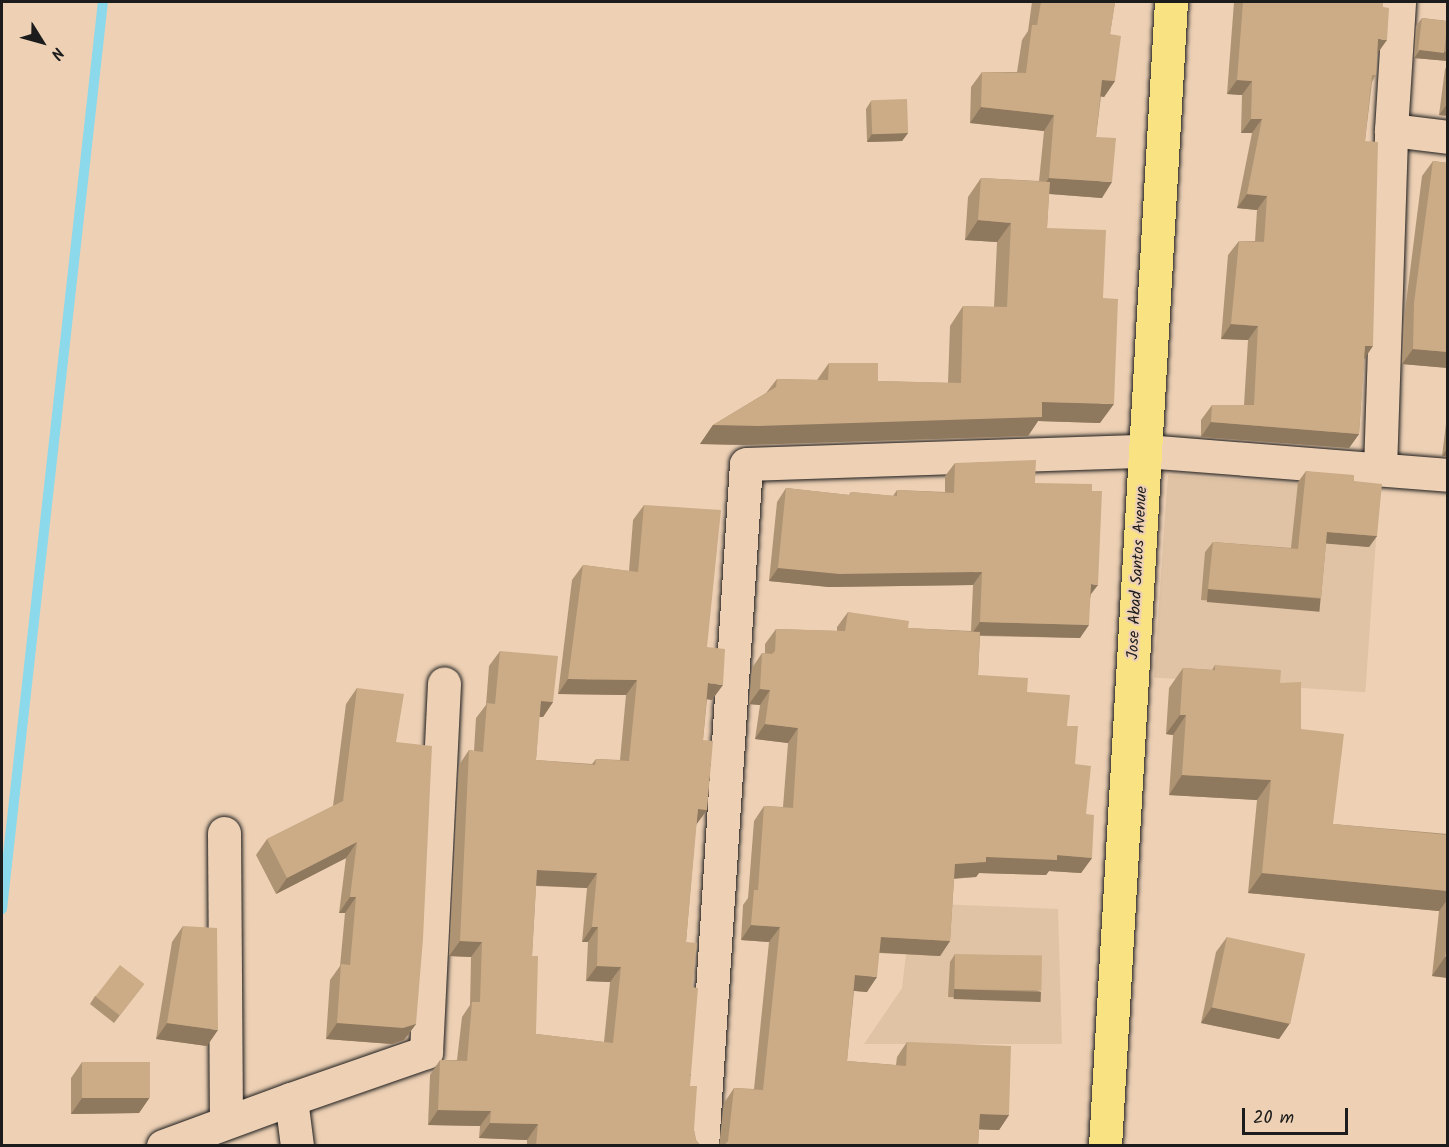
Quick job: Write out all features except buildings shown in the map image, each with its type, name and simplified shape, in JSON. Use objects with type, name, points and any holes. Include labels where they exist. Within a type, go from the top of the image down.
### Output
[{"type":"highway","name":"Jose Abad Santos Avenue","points":[[1105,1146],[1171,2]]},
{"type":"street","points":[[1380,469],[1391,130],[1399,2]]},
{"type":"street","points":[[1391,130],[1448,137]]},
{"type":"street","points":[[702,1146],[746,464],[1145,451],[1448,475]]},
{"type":"street","points":[[163,1146],[426,1052],[444,683]]},
{"type":"street","points":[[224,833],[226,1122]]},
{"type":"street","points":[[291,1099],[297,1146]]},
{"type":"shaded area","points":[[1168,475],[1379,490],[1365,692],[1154,678]]},
{"type":"shaded area","points":[[912,903],[1058,909],[1062,1044],[864,1044],[902,988]]},
{"type":"waterway","points":[[2,909],[103,2]]}]
